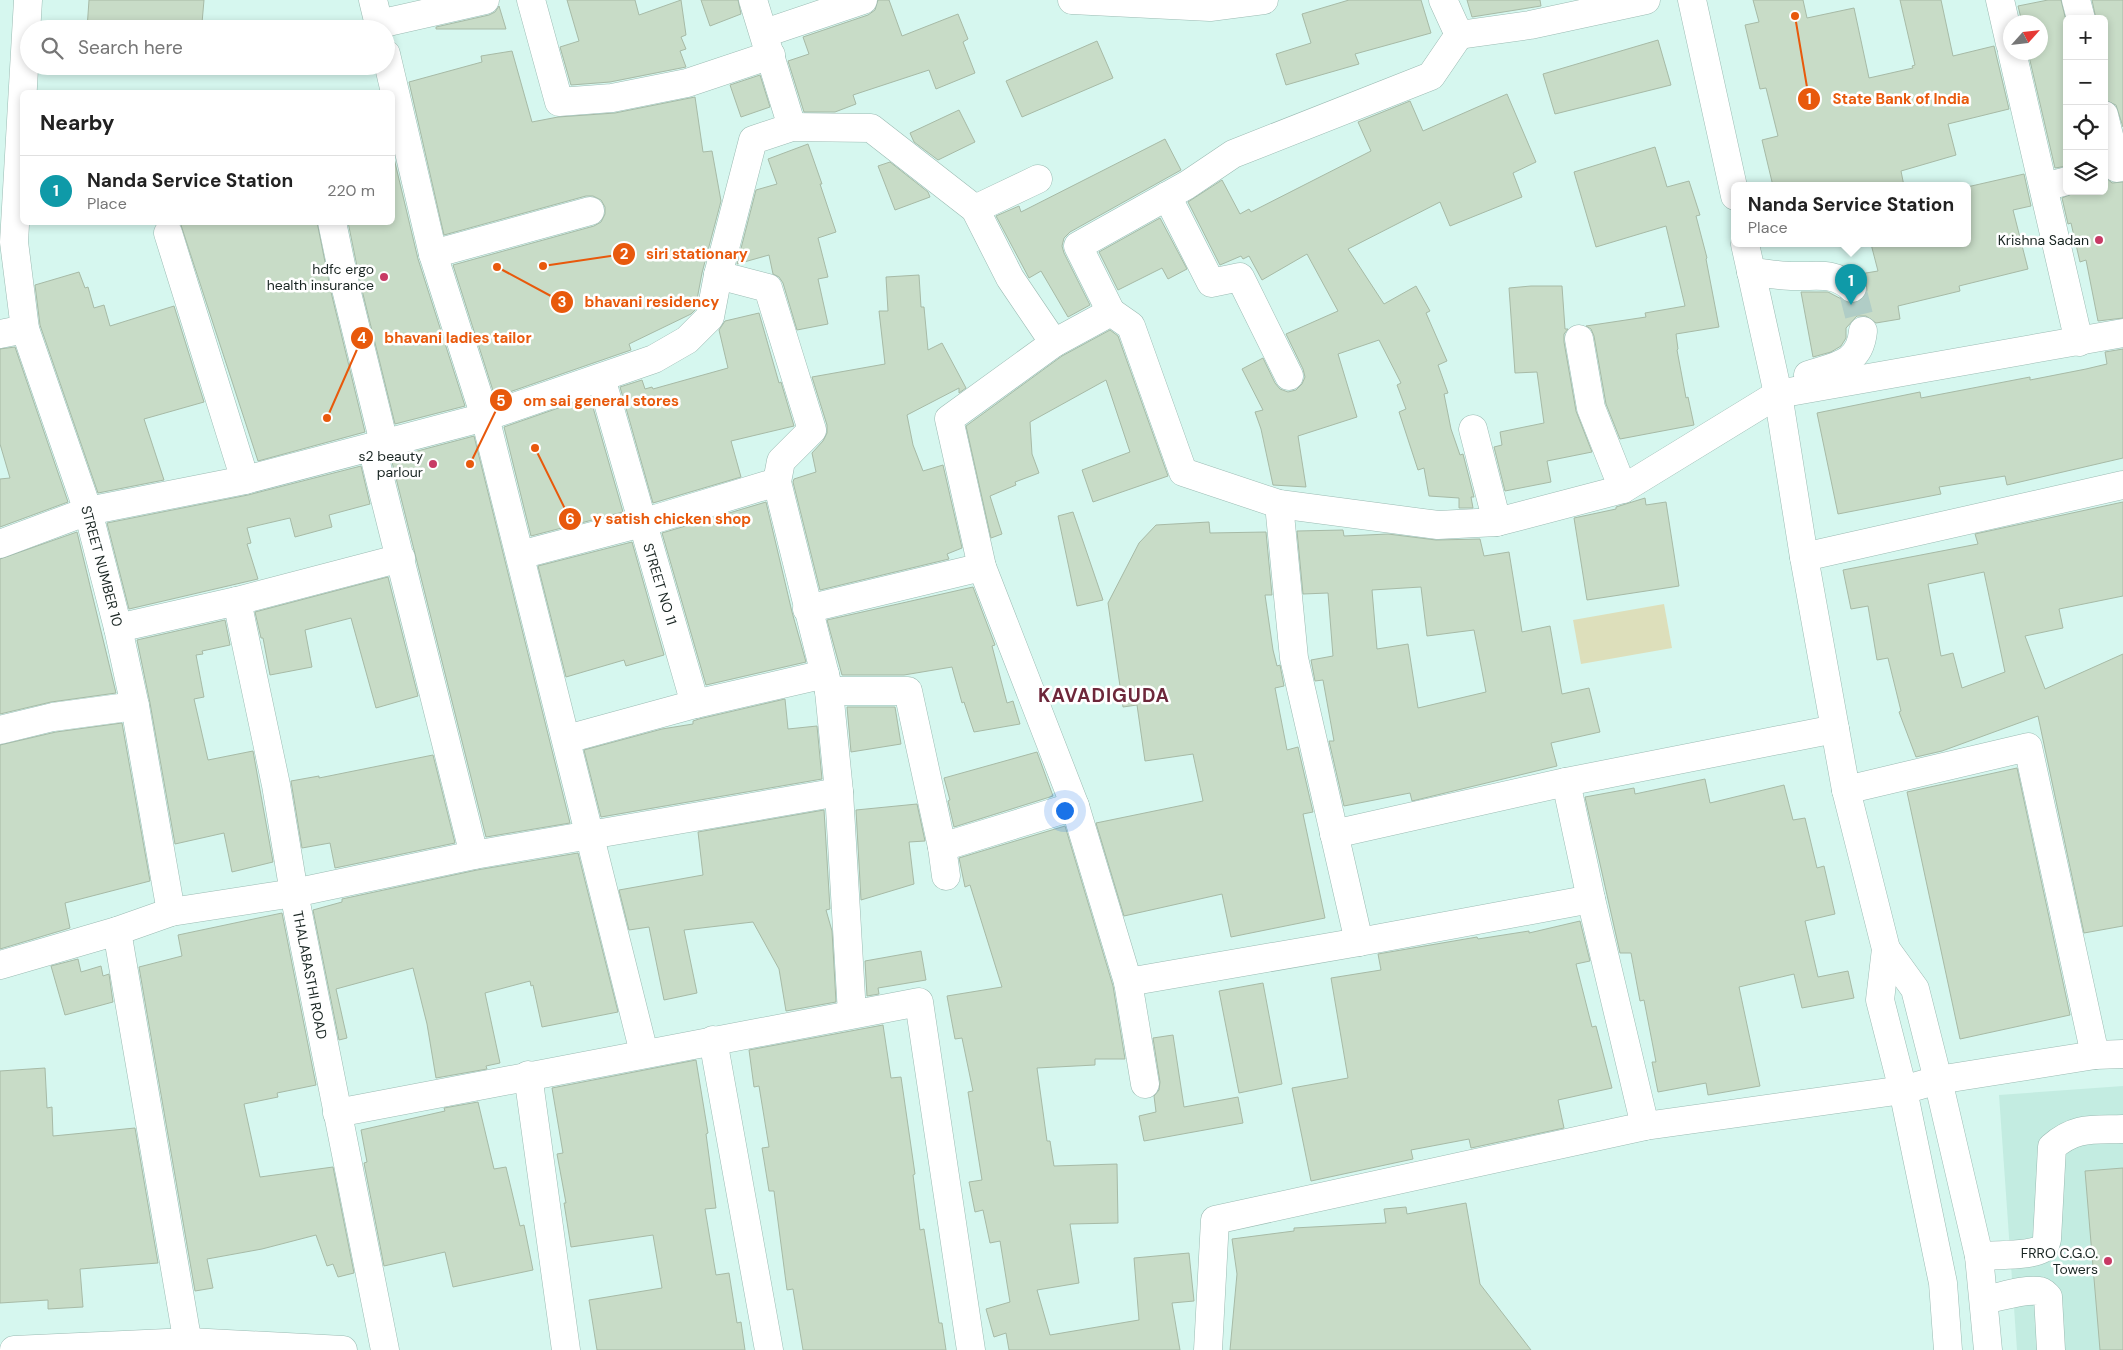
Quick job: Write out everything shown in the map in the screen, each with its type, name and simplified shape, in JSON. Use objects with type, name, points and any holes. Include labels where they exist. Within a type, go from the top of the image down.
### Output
[{"type":"street","name":"STREET NUMBER 10","points":[[26,20],[28,0]]},
{"type":"street","points":[[378,18],[485,0]]},
{"type":"street","points":[[531,0],[559,102],[612,98],[687,83],[863,0]]},
{"type":"street","points":[[753,0],[792,127]]},
{"type":"street","points":[[1072,0],[1210,4],[1264,0]]},
{"type":"street","points":[[1443,0],[1459,35]]},
{"type":"street","points":[[1646,0],[1557,10],[1459,35],[1431,76],[1233,154],[1187,185],[1078,246],[1110,312],[1131,326],[1183,472],[1279,504],[1438,525],[1497,522],[1623,489],[1777,389],[1850,360],[1857,354],[1862,343],[1863,331]]},
{"type":"street","points":[[1692,0],[1732,182]]},
{"type":"street","points":[[2000,0],[2003,15]]},
{"type":"street","points":[[2076,0],[2080,15]]},
{"type":"street","points":[[2015,60],[2055,184],[2079,342]]},
{"type":"street","name":"STREET NUMBER 10","points":[[20,90],[21,75]]},
{"type":"street","points":[[391,75],[394,90]]},
{"type":"street","name":"STREET NUMBER 10","points":[[20,91],[7,238],[13,332],[88,511],[118,628],[135,706],[171,912]]},
{"type":"street","points":[[395,92],[433,254],[486,417],[644,1054]]},
{"type":"street","points":[[0,544],[88,511],[245,480],[486,417],[654,359],[687,340],[710,317],[718,275],[753,140],[792,127],[871,128],[976,209],[1010,278],[1054,343]]},
{"type":"street","points":[[2108,135],[2115,169]]},
{"type":"street","points":[[976,209],[1038,179]]},
{"type":"street","points":[[1166,196],[1210,283],[1240,277],[1289,376]]},
{"type":"street","points":[[433,254],[590,211]]},
{"type":"street","points":[[333,225],[401,558],[474,855]]},
{"type":"street","points":[[168,233],[245,480]]},
{"type":"street","points":[[1746,247],[1777,389],[1804,557],[1846,790],[1886,949],[1880,1000],[1903,1090],[1943,1283],[1948,1350]]},
{"type":"street","points":[[1751,272],[1834,277],[1844,280],[1852,288]]},
{"type":"street","points":[[718,275],[768,288],[812,430],[782,461],[777,482],[827,682],[839,792],[852,1014]]},
{"type":"street","points":[[1110,312],[1054,343],[949,418],[982,567],[1075,806],[1128,982],[1145,1084]]},
{"type":"street","points":[[1777,389],[2123,334]]},
{"type":"street","points":[[1579,339],[1591,408],[1623,489]]},
{"type":"street","name":"STREET NO 11","points":[[601,378],[695,704]]},
{"type":"street","points":[[1473,429],[1497,522]]},
{"type":"street","points":[[520,555],[642,523],[777,482]]},
{"type":"street","points":[[1804,557],[2123,485]]},
{"type":"street","points":[[1279,504],[1294,658],[1359,942]]},
{"type":"street","points":[[118,628],[237,601],[401,558]]},
{"type":"street","points":[[808,609],[982,567]]},
{"type":"street","name":"THALABASTHI ROAD","points":[[237,601],[276,785],[294,893],[385,1350]]},
{"type":"street","points":[[567,738],[695,704],[827,682],[908,692],[942,847],[946,876]]},
{"type":"street","points":[[0,730],[53,716],[135,706]]},
{"type":"street","points":[[1334,834],[1566,782],[1835,729]]},
{"type":"street","points":[[1846,790],[2028,747],[2095,1055]]},
{"type":"street","points":[[1566,782],[1591,899],[1645,1126]]},
{"type":"street","points":[[0,965],[118,931],[171,912],[294,893],[474,855],[839,792]]},
{"type":"street","points":[[942,847],[1075,806]]},
{"type":"street","points":[[1128,982],[1591,899]]},
{"type":"street","points":[[118,931],[189,1346]]},
{"type":"street","points":[[1886,949],[1915,989],[1979,1256],[1988,1350]]},
{"type":"street","points":[[337,1113],[918,1002],[971,1350]]},
{"type":"street","points":[[713,1040],[769,1350]]},
{"type":"street","points":[[1208,1350],[1215,1220],[1645,1126],[1903,1090],[1938,1080],[2095,1055],[2123,1054]]},
{"type":"street","points":[[528,1075],[566,1350]]},
{"type":"street","points":[[1979,1256],[2023,1253],[2040,1250],[2045,1247],[2052,1147],[2062,1138],[2078,1130],[2123,1128]]},
{"type":"street","points":[[1984,1300],[2040,1290],[2044,1292],[2048,1297],[2051,1350]]},
{"type":"street","points":[[14,1350],[189,1346],[343,1350]]},
{"type":"shaded area","points":[[1664,604],[1672,648],[1581,664],[1573,620]]},
{"type":"shaded area","points":[[2123,1086],[2123,1350],[2017,1350],[1999,1095]]},
{"type":"building","points":[[89,0],[204,0],[202,20],[88,20]]},
{"type":"building","points":[[567,0],[635,0],[639,15],[681,0],[686,35],[681,37],[686,49],[680,51],[686,67],[610,82],[571,85],[560,47],[579,41]]},
{"type":"building","points":[[701,0],[738,0],[741,14],[710,26]]},
{"type":"building","points":[[878,0],[889,0],[902,36],[958,14],[968,39],[963,42],[975,73],[936,89],[929,70],[853,95],[856,104],[835,112],[804,112],[788,61],[809,54],[803,37],[868,15],[875,10]]},
{"type":"building","points":[[1349,0],[1421,0],[1431,33],[1355,54],[1359,64],[1286,85],[1276,54],[1311,43],[1302,14]]},
{"type":"building","points":[[1467,0],[1540,0],[1541,6],[1472,17]]},
{"type":"building","points":[[1753,0],[1803,0],[1807,18],[1854,8],[1869,78],[1913,68],[1912,66],[1915,65],[1900,0],[1941,0],[1953,56],[1994,46],[2009,109],[1948,124],[1956,155],[1901,171],[1903,182],[1772,182],[1762,140],[1778,136],[1766,88],[1760,89],[1745,25],[1759,22]]},
{"type":"building","points":[[2048,0],[2061,0],[2065,15],[2063,15],[2063,167],[2055,168],[2030,60],[2048,60],[2048,15],[2020,15],[2018,6]]},
{"type":"building","points":[[2092,0],[2123,0],[2123,127],[2116,105],[2108,102],[2108,15],[2095,15]]},
{"type":"building","points":[[499,6],[506,29],[436,29],[436,27],[489,15],[495,12]]},
{"type":"building","points":[[1658,40],[1671,85],[1555,114],[1543,74]]},
{"type":"building","points":[[1097,41],[1113,78],[1022,117],[1006,81]]},
{"type":"building","points":[[512,51],[532,122],[558,117],[615,113],[695,97],[703,152],[712,151],[721,201],[702,273],[695,310],[691,314],[629,344],[631,350],[495,397],[453,265],[594,226],[601,222],[605,214],[605,207],[601,200],[593,196],[586,196],[444,235],[409,82],[482,62],[481,56]]},
{"type":"building","points":[[760,75],[770,107],[741,117],[730,85]]},
{"type":"building","points":[[1507,94],[1536,162],[1513,173],[1522,197],[1450,226],[1440,202],[1348,249],[1384,304],[1416,286],[1430,311],[1426,313],[1447,361],[1438,365],[1448,393],[1444,394],[1451,429],[1460,455],[1463,454],[1474,497],[1471,497],[1473,508],[1459,508],[1459,498],[1429,496],[1424,468],[1418,470],[1399,412],[1406,409],[1397,385],[1401,383],[1379,340],[1338,354],[1357,417],[1298,436],[1306,487],[1273,485],[1261,429],[1255,412],[1263,410],[1242,369],[1263,358],[1280,389],[1288,392],[1296,390],[1302,384],[1305,377],[1286,334],[1338,311],[1307,254],[1262,280],[1249,256],[1243,259],[1241,256],[1220,265],[1188,202],[1222,180],[1240,214],[1249,209],[1251,212],[1371,151],[1358,122],[1410,101],[1423,131]]},
{"type":"building","points":[[959,110],[975,142],[938,160],[914,142],[910,133]]},
{"type":"building","points":[[1165,139],[1181,170],[1070,232],[1064,238],[1062,246],[1064,253],[1090,305],[1068,317],[1041,271],[1029,278],[996,216],[1019,206],[1021,212]]},
{"type":"building","points":[[808,144],[836,232],[818,238],[828,277],[818,279],[828,324],[797,330],[783,283],[779,277],[773,274],[769,255],[737,264],[756,190],[777,184],[768,159]]},
{"type":"building","points":[[1655,147],[1667,187],[1689,181],[1700,215],[1696,216],[1707,258],[1719,327],[1676,334],[1686,398],[1688,397],[1694,425],[1620,439],[1606,404],[1594,336],[1591,329],[1586,326],[1646,317],[1645,313],[1685,306],[1666,226],[1596,247],[1574,172]]},
{"type":"building","points":[[890,162],[928,192],[930,197],[895,210],[878,166]]},
{"type":"building","points":[[395,163],[418,259],[465,406],[395,424],[361,286],[349,225],[395,225]]},
{"type":"building","points":[[2024,174],[2031,206],[2013,210],[2028,269],[1959,286],[1960,291],[1898,306],[1900,319],[1876,323],[1866,316],[1857,316],[1846,328],[1846,338],[1841,346],[1831,352],[1813,357],[1801,292],[1828,292],[1849,303],[1858,302],[1864,297],[1867,290],[1866,282],[1860,274],[1878,271],[1872,247],[1971,247],[1971,186]]},
{"type":"building","points":[[2108,180],[2112,183],[2123,182],[2123,318],[2098,321],[2086,260],[2080,262],[2071,223],[2068,224],[2062,198],[2069,195],[2108,195]]},
{"type":"building","points":[[1160,218],[1187,269],[1168,279],[1162,268],[1118,290],[1099,252]]},
{"type":"building","points":[[181,225],[318,225],[331,292],[365,432],[258,461]]},
{"type":"building","points":[[79,272],[85,288],[88,287],[94,308],[104,305],[110,326],[174,306],[204,402],[144,419],[164,480],[98,493],[40,325],[35,285]]},
{"type":"building","points":[[919,275],[921,307],[924,307],[928,350],[942,343],[966,388],[959,393],[959,388],[907,415],[913,445],[923,471],[943,465],[962,548],[947,554],[949,559],[820,590],[793,482],[794,479],[816,472],[812,453],[823,441],[827,433],[827,425],[812,377],[885,364],[879,311],[888,311],[886,277]]},
{"type":"building","points":[[1562,286],[1565,329],[1568,329],[1564,334],[1564,342],[1576,411],[1592,452],[1547,461],[1551,482],[1505,491],[1494,447],[1502,445],[1500,432],[1544,423],[1537,372],[1515,373],[1509,288]]},
{"type":"building","points":[[759,313],[779,383],[781,382],[794,426],[731,441],[741,477],[653,503],[620,387],[642,380],[645,389],[652,387],[653,389],[728,368],[719,330],[725,321]]},
{"type":"building","points":[[1110,330],[1118,336],[1168,476],[1093,502],[1082,470],[1130,452],[1106,380],[1030,422],[1032,454],[1039,473],[1015,482],[1016,485],[990,496],[1002,534],[991,538],[966,426],[1062,356]]},
{"type":"building","points":[[15,347],[68,502],[0,527],[0,479],[10,478],[0,444],[0,349]]},
{"type":"building","points":[[2123,349],[2123,458],[2007,485],[2005,476],[1939,487],[1941,494],[1838,514],[1817,413],[1920,392],[1921,398],[2030,377],[2030,380],[2086,369],[2107,364],[2105,352]]},
{"type":"building","points":[[590,397],[623,512],[531,536],[504,427]]},
{"type":"building","points":[[474,436],[570,823],[486,837],[391,458]]},
{"type":"building","points":[[361,466],[370,504],[329,515],[332,527],[295,537],[290,518],[247,528],[251,543],[247,544],[258,579],[129,609],[107,523],[248,495]]},
{"type":"building","points":[[1645,498],[1646,505],[1666,502],[1679,586],[1587,600],[1574,518],[1616,509],[1616,507]]},
{"type":"building","points":[[766,502],[806,662],[706,685],[662,533]]},
{"type":"building","points":[[2123,502],[2123,596],[2059,609],[2063,628],[2025,636],[2045,689],[2123,654],[2123,926],[2084,933],[2038,716],[1942,751],[1916,757],[1899,712],[1901,711],[1888,658],[1877,660],[1868,606],[1851,609],[1843,570],[1978,544],[1975,534]],"holes":[[[1984,572],[2005,672],[1962,688],[1953,653],[1941,656],[1928,584]]]},
{"type":"building","points":[[1073,512],[1103,600],[1077,606],[1058,516]]},
{"type":"building","points":[[1209,522],[1210,533],[1266,532],[1272,595],[1265,595],[1273,650],[1277,666],[1280,665],[1284,686],[1275,688],[1287,750],[1298,747],[1313,812],[1303,814],[1325,918],[1231,937],[1222,894],[1124,916],[1096,823],[1203,801],[1193,754],[1145,761],[1137,705],[1123,707],[1108,603],[1139,543],[1156,525]]},
{"type":"building","points":[[1343,530],[1344,536],[1388,534],[1436,540],[1480,539],[1484,556],[1509,552],[1522,632],[1550,626],[1562,694],[1589,688],[1600,732],[1551,743],[1557,766],[1412,801],[1410,793],[1344,806],[1329,741],[1334,741],[1323,680],[1315,681],[1311,660],[1333,656],[1328,593],[1303,594],[1297,531]],"holes":[[[1421,587],[1427,636],[1474,630],[1486,692],[1418,708],[1408,644],[1377,649],[1372,590]]]},
{"type":"building","points":[[77,532],[116,693],[51,702],[0,714],[0,559]]},
{"type":"building","points":[[632,542],[664,655],[626,666],[624,660],[566,677],[538,566]]},
{"type":"building","points":[[388,577],[418,696],[376,708],[351,618],[305,630],[312,667],[270,675],[263,638],[261,638],[255,612]]},
{"type":"building","points":[[973,587],[995,645],[992,646],[1007,703],[1013,701],[1020,724],[974,732],[964,702],[962,703],[952,667],[904,675],[842,675],[827,620]]},
{"type":"building","points":[[225,620],[230,645],[202,651],[203,654],[196,655],[204,697],[194,699],[208,760],[253,751],[273,862],[232,872],[224,833],[175,844],[137,640]]},
{"type":"building","points":[[785,699],[788,729],[817,726],[822,779],[601,817],[584,750],[662,729],[693,724],[693,721],[699,719]]},
{"type":"building","points":[[847,707],[895,707],[901,744],[851,752]]},
{"type":"building","points":[[122,723],[150,881],[65,903],[70,928],[0,949],[0,745],[56,732]]},
{"type":"building","points":[[1037,752],[1053,796],[954,827],[944,778]]},
{"type":"building","points":[[433,755],[455,843],[335,868],[330,843],[302,848],[291,781],[319,776],[319,778]]},
{"type":"building","points":[[2017,768],[2070,1015],[1960,1039],[1907,792]]},
{"type":"building","points":[[1705,779],[1710,803],[1784,785],[1793,820],[1805,818],[1817,868],[1824,866],[1835,914],[1805,921],[1818,977],[1848,971],[1854,998],[1802,1008],[1794,974],[1739,987],[1760,1086],[1708,1095],[1706,1083],[1658,1092],[1652,1062],[1656,1062],[1644,1000],[1640,1001],[1631,953],[1620,953],[1585,797],[1634,788],[1635,794]]},
{"type":"building","points":[[917,804],[925,841],[909,842],[914,884],[861,900],[856,810]]},
{"type":"building","points":[[824,810],[830,909],[826,910],[832,931],[836,1002],[786,1011],[779,969],[753,922],[684,930],[697,993],[664,1000],[649,927],[629,930],[619,890],[703,875],[698,832]]},
{"type":"building","points":[[1065,826],[1113,986],[1125,1059],[1095,1059],[1095,1065],[1037,1068],[1047,1141],[1050,1141],[1054,1166],[1117,1164],[1118,1223],[1070,1224],[1079,1283],[1037,1290],[1050,1335],[1139,1320],[1134,1258],[1189,1253],[1194,1301],[1172,1303],[1180,1350],[1009,1350],[1006,1333],[994,1337],[986,1309],[1010,1302],[1000,1241],[990,1243],[983,1210],[975,1212],[969,1182],[982,1180],[968,1092],[973,1091],[962,1038],[955,1039],[947,996],[1002,987],[970,885],[965,887],[959,858]]},
{"type":"building","points":[[578,853],[618,1012],[542,1027],[533,985],[531,986],[530,981],[485,993],[500,1063],[486,1066],[487,1069],[436,1078],[427,1024],[413,968],[336,989],[347,1038],[339,1040],[313,910],[342,902],[342,899],[477,870]]},
{"type":"building","points":[[282,913],[316,1085],[277,1093],[278,1097],[244,1104],[260,1177],[333,1167],[354,1273],[338,1277],[333,1264],[327,1266],[316,1235],[262,1249],[207,1259],[213,1288],[195,1291],[139,967],[182,956],[178,935]]},
{"type":"building","points":[[1580,921],[1590,961],[1576,964],[1592,1027],[1596,1026],[1612,1088],[1558,1100],[1564,1128],[1471,1148],[1469,1139],[1411,1150],[1413,1159],[1311,1181],[1292,1088],[1348,1078],[1331,978],[1381,970],[1378,954],[1477,937],[1478,939],[1529,931],[1529,933]]},
{"type":"building","points":[[921,951],[926,980],[878,988],[879,994],[867,996],[865,961]]},
{"type":"building","points":[[78,959],[81,972],[101,966],[103,976],[109,974],[113,1002],[65,1015],[51,966]]},
{"type":"building","points":[[1263,983],[1282,1084],[1239,1093],[1219,991]]},
{"type":"building","points":[[883,1025],[891,1078],[901,1077],[915,1174],[913,1175],[920,1230],[924,1229],[939,1323],[942,1323],[946,1350],[803,1350],[793,1289],[787,1290],[774,1191],[769,1191],[762,1148],[769,1147],[759,1086],[754,1087],[749,1050]]},
{"type":"building","points":[[1173,1035],[1184,1107],[1238,1097],[1243,1123],[1144,1141],[1139,1116],[1156,1112],[1154,1096],[1159,1090],[1160,1082],[1153,1038]]},
{"type":"building","points":[[696,1060],[708,1133],[706,1134],[716,1208],[705,1209],[716,1275],[729,1273],[737,1323],[741,1322],[745,1350],[597,1350],[589,1300],[662,1288],[653,1235],[571,1247],[564,1203],[566,1203],[557,1154],[563,1153],[552,1088]]},
{"type":"building","points":[[45,1068],[47,1108],[52,1107],[53,1136],[135,1128],[158,1263],[80,1269],[83,1307],[48,1309],[48,1300],[0,1303],[0,1071]]},
{"type":"building","points":[[478,1102],[494,1169],[506,1167],[520,1226],[524,1225],[533,1270],[453,1287],[445,1252],[384,1266],[364,1163],[367,1162],[361,1130],[445,1111],[444,1108]]},
{"type":"building","name":"FRRO C.G.O. Towers","points":[[2123,1168],[2123,1350],[2100,1350],[2085,1171]]},
{"type":"building","points":[[1466,1203],[1480,1284],[1531,1350],[1230,1350],[1237,1274],[1232,1239],[1294,1231],[1294,1228],[1386,1223],[1384,1209],[1406,1207],[1407,1214]]},
{"type":"tunnel","points":[[1852,288],[1863,331]]},
{"type":"place","name":"State Bank of India","points":[[1795,16]]},
{"type":"place","name":"Krishna Sadan","points":[[2099,240]]},
{"type":"place","name":"siri stationary","points":[[543,266]]},
{"type":"place","name":"bhavani residency","points":[[497,267]]},
{"type":"place","name":"hdfc ergo health insurance","points":[[384,277]]},
{"type":"place","name":"Nanda Service Station","points":[[1851,305]]},
{"type":"place","name":"bhavani ladies tailor","points":[[327,418]]},
{"type":"place","name":"y satish chicken shop","points":[[535,448]]},
{"type":"place","name":"s2 beauty parlour","points":[[433,464]]},
{"type":"place","name":"om sai general stores","points":[[470,464]]},
{"type":"place","name":"FRRO C.G.O. Towers","points":[[2108,1261]]},
{"type":"district","name":"KAVADIGUDA","points":[[1104,695]]}]
